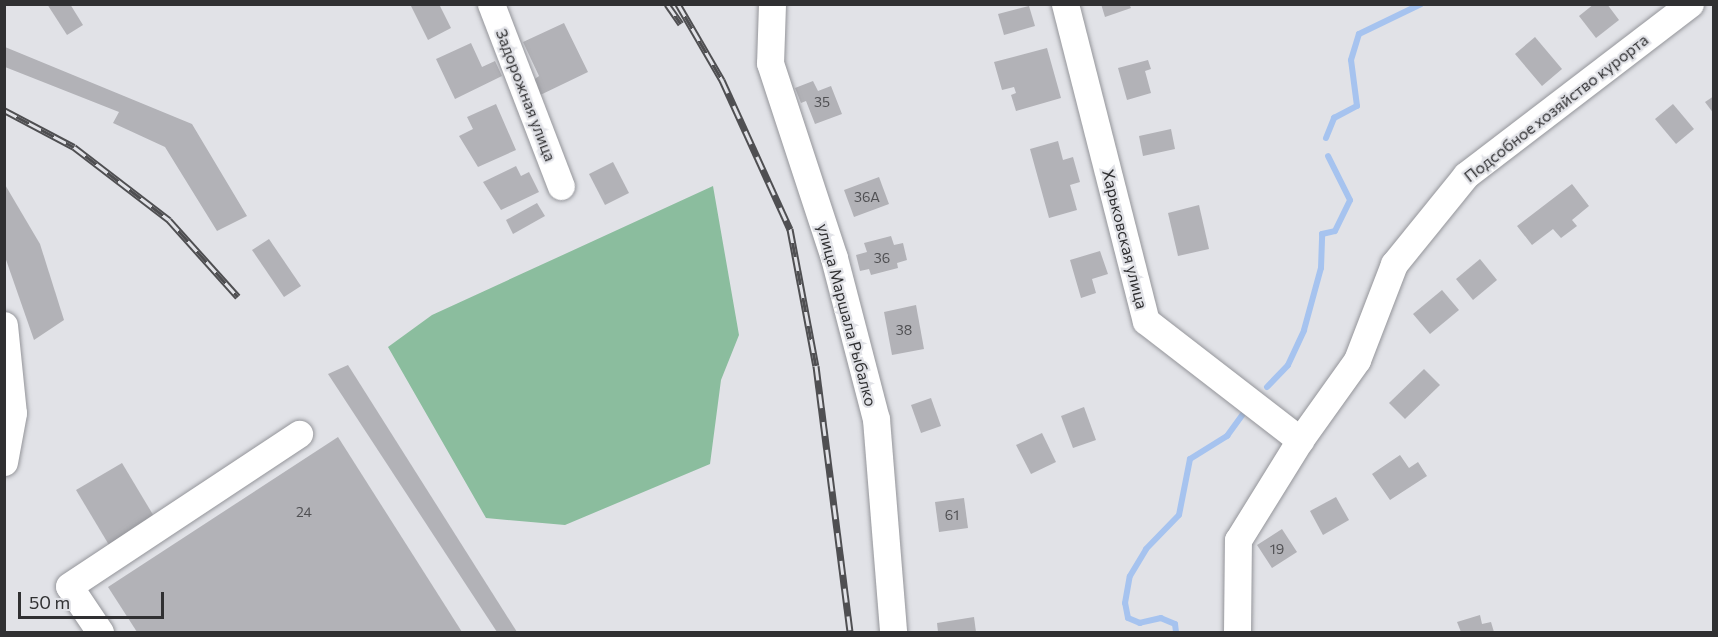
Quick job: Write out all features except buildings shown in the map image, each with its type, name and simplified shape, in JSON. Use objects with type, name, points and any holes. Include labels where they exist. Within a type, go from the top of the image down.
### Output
[{"type":"street","name":"Задорожная улица","points":[[491,4],[561,186]]},
{"type":"street","name":"улица Маршала Рыбалко","points":[[772,4],[770,63],[834,258],[876,419],[893,633]]},
{"type":"street","name":"Харьковская улица","points":[[1065,4],[1146,321],[1300,440]]},
{"type":"street","name":"Подсобное хозяйство курорта","points":[[1237,633],[1238,540],[1300,440],[1357,360],[1394,264],[1466,175],[1690,4]]},
{"type":"street","points":[[4,325],[13,413],[4,462]]},
{"type":"street","points":[[100,633],[69,586],[299,434]]},
{"type":"green space","points":[[713,186],[739,335],[721,380],[710,464],[565,525],[486,518],[388,347],[432,315]]},
{"type":"waterway","points":[[1326,138],[1334,118],[1357,106],[1351,60],[1359,34],[1421,4]]},
{"type":"waterway","points":[[1267,387],[1288,365],[1304,330],[1321,268],[1322,234],[1335,231],[1350,200],[1328,156]]},
{"type":"waterway","points":[[1176,632],[1175,624],[1161,618],[1140,623],[1128,618],[1125,603],[1130,576],[1146,549],[1179,515],[1190,459],[1227,436],[1242,415]]},
{"type":"railway","points":[[667,4],[681,24]]},
{"type":"railway","points":[[678,4],[722,80],[790,229],[816,366],[850,632]]},
{"type":"railway","points":[[4,110],[74,147],[169,220],[238,297]]}]
